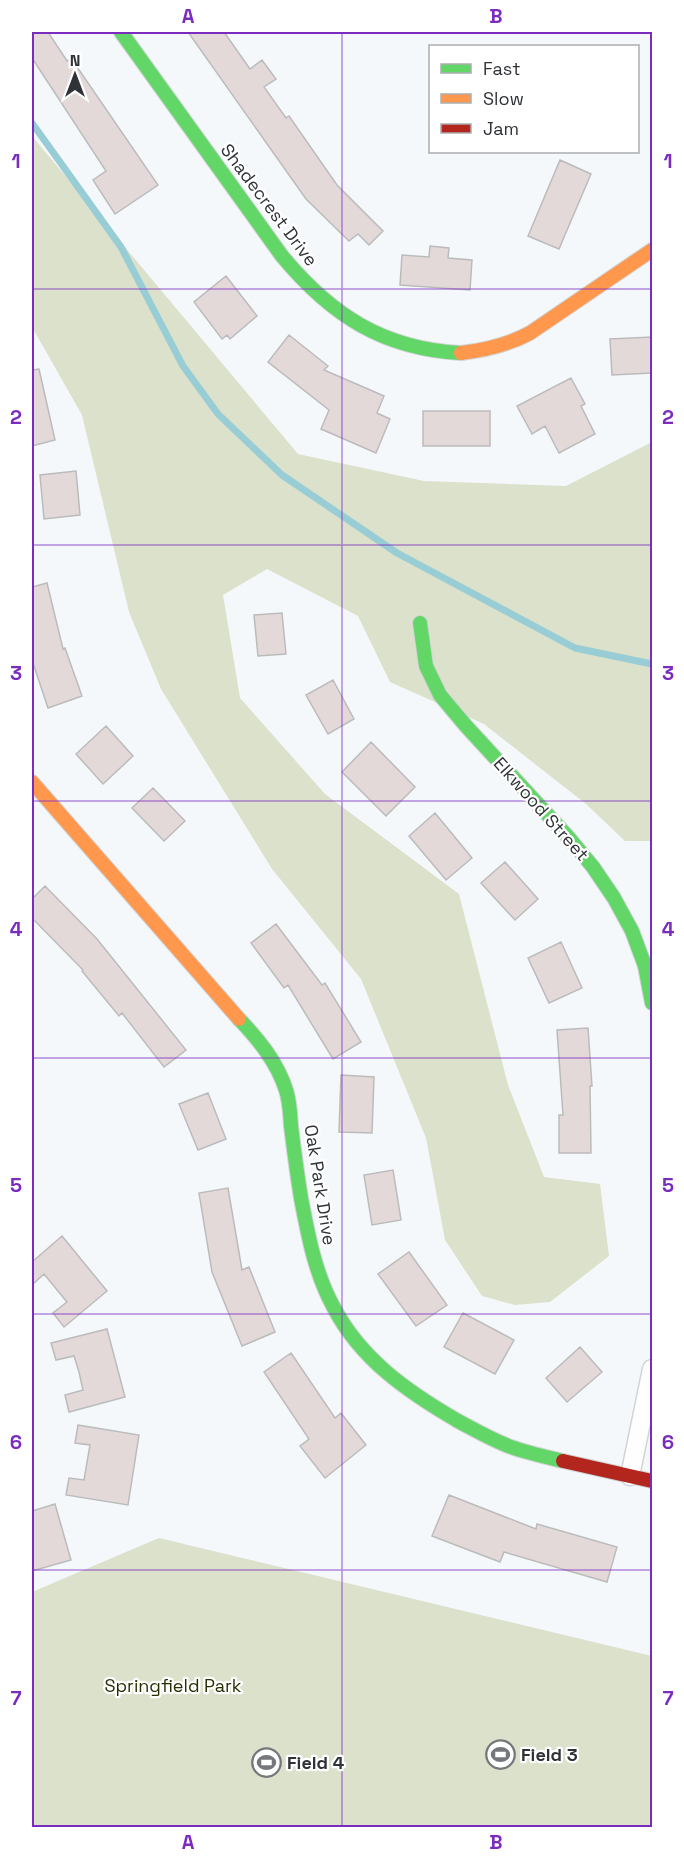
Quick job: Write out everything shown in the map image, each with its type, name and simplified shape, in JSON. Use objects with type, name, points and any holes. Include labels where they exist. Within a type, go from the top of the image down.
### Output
[{"type":"street","name":"Shadecrest Drive","points":[[120,32],[282,256],[299,276],[315,293],[346,318],[385,338],[437,352],[471,352],[506,344],[539,328],[652,250]]},
{"type":"street","name":"Elkwood Street","points":[[420,623],[424,659],[428,672],[459,720],[559,827],[594,869],[615,899],[640,950],[652,1003]]},
{"type":"street","name":"Oak Park Drive","points":[[32,782],[260,1042],[273,1060],[288,1099],[311,1249],[325,1291],[335,1311],[364,1353],[392,1379],[433,1407],[509,1446],[541,1456],[652,1481]]},
{"type":"street","points":[[630,1476],[652,1369]]},
{"type":"green space","points":[[32,136],[298,454],[424,481],[566,486],[652,442],[652,841],[625,841],[586,804],[484,724],[390,682],[358,616],[267,569],[223,595],[240,698],[325,794],[459,894],[508,1085],[544,1177],[600,1184],[609,1256],[550,1302],[515,1305],[482,1296],[445,1240],[426,1138],[361,979],[272,869],[161,689],[129,612],[82,415],[32,327]]},
{"type":"green space","name":"Springfield Park","points":[[159,1538],[652,1656],[652,1827],[32,1827],[32,1592]]},
{"type":"building","points":[[32,32],[48,32],[67,61],[71,58],[158,185],[115,214],[93,180],[106,171],[32,58]]},
{"type":"building","points":[[188,32],[224,32],[250,69],[262,60],[276,79],[264,87],[286,118],[289,116],[337,185],[383,231],[369,245],[358,234],[349,241],[306,199]]},
{"type":"building","points":[[560,160],[591,174],[559,249],[528,236]]},
{"type":"building","points":[[430,246],[449,248],[448,258],[472,260],[470,290],[400,285],[402,255],[429,257]]},
{"type":"building","points":[[226,276],[257,316],[230,339],[227,335],[222,339],[194,302]]},
{"type":"building","points":[[289,335],[328,366],[324,370],[384,396],[377,413],[390,419],[376,453],[321,429],[329,410],[268,362]]},
{"type":"building","points":[[652,337],[652,373],[612,375],[610,339]]},
{"type":"building","points":[[39,369],[55,440],[32,446],[32,370]]},
{"type":"building","points":[[571,378],[585,404],[581,406],[595,434],[559,453],[545,426],[532,434],[517,406]]},
{"type":"building","points":[[423,411],[490,411],[490,446],[423,446]]},
{"type":"building","points":[[76,471],[80,515],[44,519],[40,475]]},
{"type":"building","points":[[47,583],[63,649],[65,648],[82,696],[48,708],[32,660],[32,587]]},
{"type":"building","points":[[282,613],[286,654],[258,656],[254,615]]},
{"type":"building","points":[[333,680],[354,719],[328,734],[306,695]]},
{"type":"building","points":[[106,726],[133,756],[103,784],[76,754]]},
{"type":"building","points":[[371,742],[415,787],[386,816],[342,772]]},
{"type":"building","points":[[153,788],[185,821],[164,841],[132,808]]},
{"type":"building","points":[[435,813],[472,858],[446,880],[409,836]]},
{"type":"building","points":[[505,862],[538,899],[515,920],[481,883]]},
{"type":"building","points":[[45,886],[97,939],[186,1050],[164,1067],[122,1013],[119,1016],[83,970],[32,918],[32,899]]},
{"type":"building","points":[[276,924],[322,985],[325,983],[361,1042],[333,1059],[288,985],[284,988],[251,943]]},
{"type":"building","points":[[561,942],[582,988],[549,1003],[528,958]]},
{"type":"building","points":[[588,1028],[592,1086],[590,1086],[591,1153],[559,1153],[559,1115],[563,1115],[557,1030]]},
{"type":"building","points":[[341,1075],[374,1077],[372,1133],[339,1132]]},
{"type":"building","points":[[208,1093],[226,1139],[198,1150],[179,1104]]},
{"type":"building","points":[[393,1170],[401,1220],[372,1225],[364,1175]]},
{"type":"building","points":[[228,1188],[242,1270],[249,1267],[275,1332],[242,1346],[212,1272],[199,1193]]},
{"type":"building","points":[[62,1236],[107,1291],[64,1327],[53,1313],[67,1302],[44,1274],[32,1285],[32,1262]]},
{"type":"building","points":[[409,1252],[447,1305],[416,1326],[378,1274]]},
{"type":"building","points":[[463,1313],[514,1340],[495,1374],[444,1347]]},
{"type":"building","points":[[107,1329],[125,1397],[69,1412],[65,1395],[83,1390],[79,1372],[74,1356],[56,1360],[51,1343]]},
{"type":"building","points":[[580,1347],[602,1372],[567,1402],[546,1378]]},
{"type":"building","points":[[291,1353],[335,1418],[341,1413],[366,1445],[325,1478],[300,1446],[309,1439],[264,1372]]},
{"type":"building","points":[[78,1425],[139,1435],[128,1505],[66,1495],[69,1478],[84,1480],[90,1445],[75,1443]]},
{"type":"building","points":[[449,1495],[536,1529],[537,1524],[617,1547],[607,1582],[504,1552],[500,1562],[432,1536]]},
{"type":"building","points":[[55,1504],[71,1560],[32,1571],[32,1511]]},
{"type":"waterway","points":[[32,123],[121,247],[183,366],[218,414],[282,475],[397,553],[575,648],[652,664]]},
{"type":"traffic: fast","points":[[121,32],[282,256],[320,295],[340,312],[383,336],[433,350],[461,353]]},
{"type":"traffic: fast","points":[[420,623],[426,666],[440,695],[569,838],[593,867],[614,898],[632,931],[645,966],[652,1003]]},
{"type":"traffic: fast","points":[[239,1019],[267,1052],[286,1090],[309,1240],[321,1280],[344,1325],[371,1358],[404,1386],[439,1410],[504,1444],[563,1461]]},
{"type":"traffic: slow","points":[[461,353],[497,346],[530,333],[652,250]]},
{"type":"traffic: slow","points":[[32,782],[239,1019]]},
{"type":"traffic: jam","points":[[563,1461],[652,1481]]},
{"type":"place","name":"Field 3","points":[[500,1755]]},
{"type":"place","name":"Field 4","points":[[266,1763]]}]
